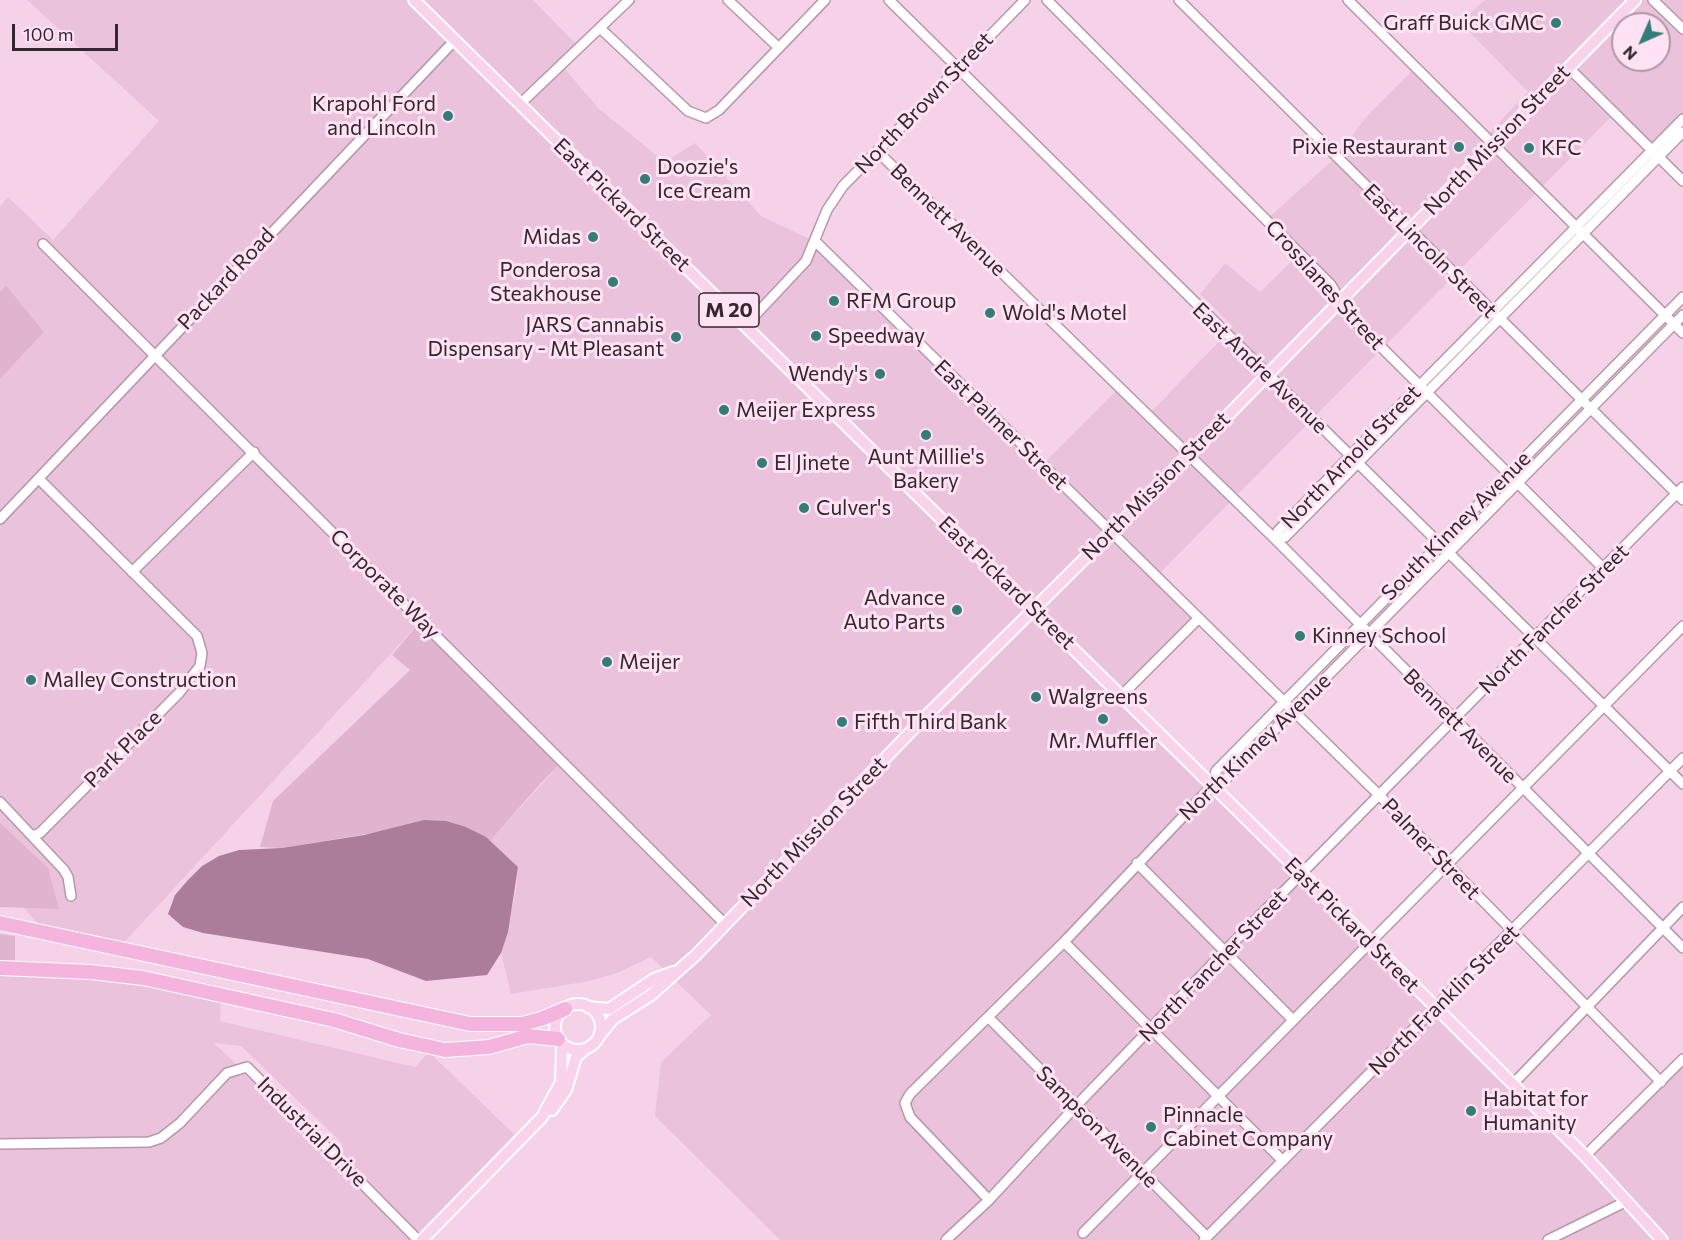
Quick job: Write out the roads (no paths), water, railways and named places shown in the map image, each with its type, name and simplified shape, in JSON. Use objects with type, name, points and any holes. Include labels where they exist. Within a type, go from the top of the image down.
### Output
[{"type":"highway","points":[[0,923],[470,1024],[522,1024],[565,1009]]},
{"type":"highway","points":[[0,968],[92,972],[143,978],[334,1020],[399,1040],[445,1050],[489,1047],[528,1036],[560,1041]]},
{"type":"main road","name":"East Pickard Street","points":[[414,0],[1302,874],[1585,1156],[1662,1240]]},
{"type":"main road","name":"North Mission Street","points":[[420,1240],[542,1117],[560,1102],[568,1086],[576,1057],[614,1019],[651,995],[726,925],[1033,608],[1188,456],[1635,0]]},
{"type":"main road","name":"North Mission Street","points":[[542,1117],[561,1082],[560,1041],[556,1023],[565,1009],[576,1005],[609,1009],[654,979],[676,972]]},
{"type":"main road","points":[[588,1007],[599,1020],[599,1036]]},
{"type":"main road","points":[[560,1041],[575,1050],[587,1048]]},
{"type":"street","points":[[519,105],[629,0]]},
{"type":"street","points":[[728,0],[778,48]]},
{"type":"street","points":[[601,28],[688,111],[706,118],[719,110],[825,0]]},
{"type":"street","name":"East Andre Avenue","points":[[889,0],[1683,784]]},
{"type":"street","name":"North Brown Street","points":[[746,326],[795,275],[816,242],[833,198],[956,68],[1025,0]]},
{"type":"street","name":"Crosslanes Street","points":[[1047,0],[1331,285],[1348,314],[1604,569]]},
{"type":"street","name":"East Lincoln Street","points":[[1179,0],[1496,317],[1681,494]]},
{"type":"street","points":[[1348,0],[1683,333]]},
{"type":"street","points":[[1653,0],[1683,29]]},
{"type":"street","name":"Packard Road","points":[[0,519],[155,353],[455,40]]},
{"type":"street","points":[[1568,68],[1683,181]]},
{"type":"street","name":"North Arnold Street","points":[[1276,540],[1278,531],[1350,456],[1423,389],[1496,317],[1655,154],[1683,119]]},
{"type":"street","name":"North Arnold Street","points":[[1655,154],[1683,132]]},
{"type":"street","name":"Bennett Avenue","points":[[877,151],[1276,540],[1683,948]]},
{"type":"street","name":"East Palmer Street","points":[[816,242],[1199,618]]},
{"type":"street","name":"Corporate Way","points":[[43,244],[155,353],[726,925]]},
{"type":"street","name":"South Kinney Avenue","points":[[1212,786],[1216,771],[1358,624],[1683,297]]},
{"type":"street","name":"North Kinney Avenue","points":[[989,1200],[910,1117],[905,1103],[910,1094],[1064,942],[1212,786],[1224,782],[1520,484],[1683,315]]},
{"type":"street","name":"North Arnold Street","points":[[1276,540],[1285,537],[1358,463],[1423,389]]},
{"type":"street","points":[[39,479],[132,572],[254,452]]},
{"type":"street","name":"North Fancher Street","points":[[946,1240],[989,1200],[1074,1107],[1225,951],[1681,494]]},
{"type":"street","name":"Park Place","points":[[32,836],[40,833],[179,693],[200,666],[202,653],[197,636],[132,572]]},
{"type":"street","points":[[1121,696],[1199,618]]},
{"type":"street","name":"Palmer Street","points":[[1199,618],[1292,712],[1379,795],[1511,932],[1661,1082]]},
{"type":"street","points":[[1083,1233],[1683,626]]},
{"type":"street","name":"North Franklin Street","points":[[1205,1238],[1683,758]]},
{"type":"street","points":[[0,802],[69,877],[71,896]]},
{"type":"street","points":[[1137,863],[1293,1020]]},
{"type":"street","points":[[1513,1084],[1683,907]]},
{"type":"street","points":[[1064,942],[1282,1161]]},
{"type":"street","name":"Sampson Avenue","points":[[988,1017],[1205,1238]]},
{"type":"street","points":[[1585,1156],[1683,1059]]},
{"type":"street","name":"Industrial Drive","points":[[0,1144],[149,1142],[161,1138],[180,1123],[226,1074],[247,1067],[420,1240]]},
{"type":"street","points":[[1548,1240],[1627,1201]]},
{"type":"place","name":"Graff Buick GMC","points":[[1556,23]]},
{"type":"place","name":"Krapohl Ford and Lincoln","points":[[448,116]]},
{"type":"place","name":"Pixie Restaurant","points":[[1459,147]]},
{"type":"place","name":"KFC","points":[[1529,148]]},
{"type":"place","name":"Doozie's Ice Cream","points":[[645,179]]},
{"type":"place","name":"Midas","points":[[593,237]]},
{"type":"place","name":"Ponderosa Steakhouse","points":[[613,282]]},
{"type":"place","name":"RFM Group","points":[[834,301]]},
{"type":"place","name":"Wold's Motel","points":[[990,313]]},
{"type":"place","name":"Speedway","points":[[816,336]]},
{"type":"place","name":"JARS Cannabis Dispensary - Mt Pleasant","points":[[676,337]]},
{"type":"place","name":"Wendy's","points":[[880,374]]},
{"type":"place","name":"Meijer Express","points":[[724,410]]},
{"type":"place","name":"Aunt Millie's Bakery","points":[[926,435]]},
{"type":"place","name":"El Jinete","points":[[762,463]]},
{"type":"place","name":"Culver's","points":[[804,508]]},
{"type":"place","name":"Advance Auto Parts","points":[[957,610]]},
{"type":"place","name":"Kinney School","points":[[1300,636]]},
{"type":"place","name":"Meijer","points":[[607,662]]},
{"type":"place","name":"Malley Construction","points":[[31,680]]},
{"type":"place","name":"Walgreens","points":[[1036,697]]},
{"type":"place","name":"Mr. Muffler","points":[[1103,719]]},
{"type":"place","name":"Fifth Third Bank","points":[[842,722]]},
{"type":"place","name":"Habitat for Humanity","points":[[1471,1111]]},
{"type":"place","name":"Pinnacle Cabinet Company","points":[[1151,1127]]}]
